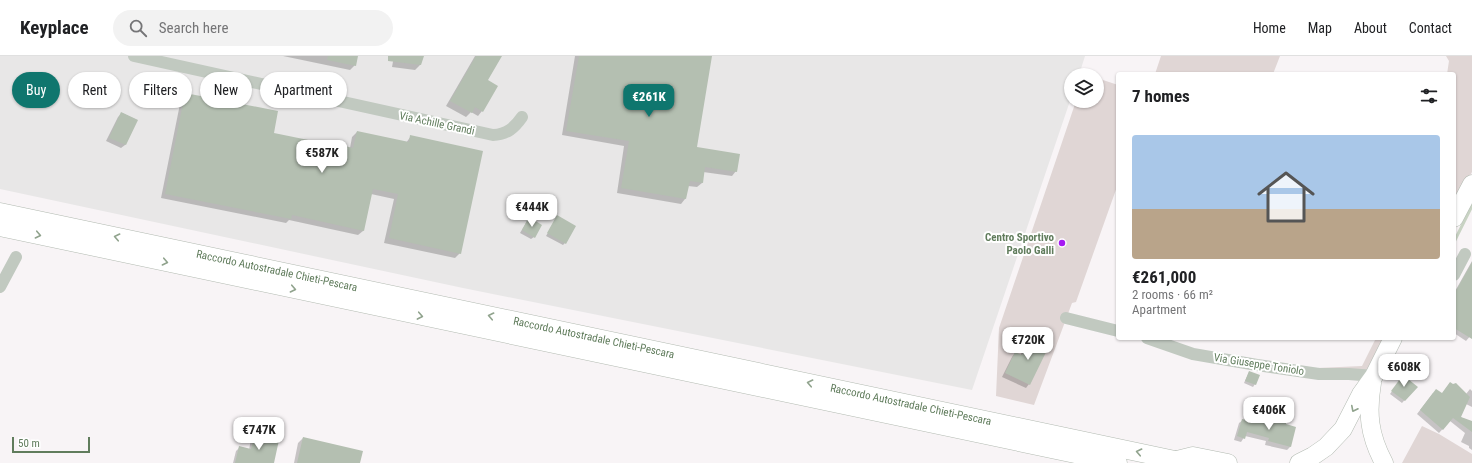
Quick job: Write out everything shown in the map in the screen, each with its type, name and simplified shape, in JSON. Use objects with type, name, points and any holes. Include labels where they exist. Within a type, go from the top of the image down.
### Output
[{"type":"highway","points":[[1456,214],[1472,184]]},
{"type":"highway","name":"Raccordo Autostradale Chieti-Pescara","points":[[0,212],[1183,462]]},
{"type":"highway","name":"Raccordo Autostradale Chieti-Pescara","points":[[0,227],[1118,463]]},
{"type":"highway","points":[[1299,463],[1326,447],[1343,429],[1361,394],[1374,376],[1392,340]]},
{"type":"highway","points":[[1374,376],[1370,397],[1369,414],[1372,433],[1384,460]]},
{"type":"highway","points":[[1183,462],[1194,456],[1228,463]]},
{"type":"street","name":"Via Achille Grandi","points":[[134,56],[493,135],[501,135],[508,132],[516,126],[522,117]]},
{"type":"street","points":[[1456,271],[1465,254]]},
{"type":"street","points":[[0,287],[16,257]]},
{"type":"street","points":[[1066,318],[1116,330]]},
{"type":"street","name":"Via Giuseppe Toniolo","points":[[1154,340],[1193,354],[1257,365],[1319,374],[1374,376]]},
{"type":"shaded area","points":[[0,56],[1085,56],[1081,68],[1064,68],[1064,108],[1068,108],[972,390],[463,288],[0,189]]},
{"type":"shaded area","points":[[1161,56],[1280,56],[1274,72],[1156,72]]},
{"type":"shaded area","points":[[1446,56],[1472,56],[1472,172],[1456,200],[1456,72],[1447,72],[1449,61]]},
{"type":"shaded area","name":"Centro Sportivo Paolo Galli","points":[[1104,80],[1116,84],[1116,190],[1076,302],[1072,303],[1034,405],[996,396],[999,328],[1074,108],[1104,108]]},
{"type":"shaded area","points":[[1375,340],[1384,340],[1371,371],[1317,368],[1362,366]]},
{"type":"shaded area","points":[[1422,426],[1439,434],[1472,454],[1472,463],[1402,463]]},
{"type":"building","points":[[328,56],[358,56],[356,66],[327,60]]},
{"type":"building","points":[[388,56],[424,56],[421,65],[388,61]]},
{"type":"building","points":[[476,56],[502,56],[488,80],[498,86],[483,112],[475,107],[472,113],[450,101]]},
{"type":"building","points":[[579,56],[712,56],[697,147],[740,154],[737,172],[705,167],[703,183],[690,181],[686,199],[621,188],[629,141],[566,131]]},
{"type":"building","points":[[192,94],[200,96],[200,108],[252,108],[252,106],[278,111],[274,133],[318,142],[319,140],[353,148],[357,131],[409,142],[410,135],[483,151],[461,254],[389,238],[398,194],[373,189],[364,231],[292,215],[291,219],[165,194],[182,108],[192,108]]},
{"type":"building","points":[[121,112],[138,120],[126,145],[109,138]]},
{"type":"building","points":[[557,215],[576,226],[566,244],[547,233]]},
{"type":"building","points":[[529,217],[542,225],[535,238],[522,230]]},
{"type":"building","points":[[1472,262],[1472,339],[1456,329],[1456,290]]},
{"type":"building","points":[[1031,335],[1050,344],[1030,385],[1005,373],[1015,352],[1022,355]]},
{"type":"building","points":[[1249,371],[1260,375],[1256,385],[1245,381]]},
{"type":"building","points":[[1403,375],[1418,387],[1405,401],[1391,391]]},
{"type":"building","points":[[1450,382],[1453,384],[1456,383],[1470,397],[1461,417],[1472,421],[1472,432],[1453,418],[1443,430],[1420,410],[1436,389],[1442,393]]},
{"type":"building","points":[[1260,416],[1296,427],[1291,447],[1268,441],[1269,438],[1247,432],[1245,439],[1237,436],[1242,419],[1258,423]]},
{"type":"building","points":[[255,434],[279,440],[274,463],[235,463],[239,446],[251,449]]},
{"type":"building","points":[[303,437],[363,451],[360,463],[297,463]]},
{"type":"waterway","points":[[1456,238],[1472,206]]},
{"type":"place","name":"Centro Sportivo Paolo Galli","points":[[1062,243]]}]
